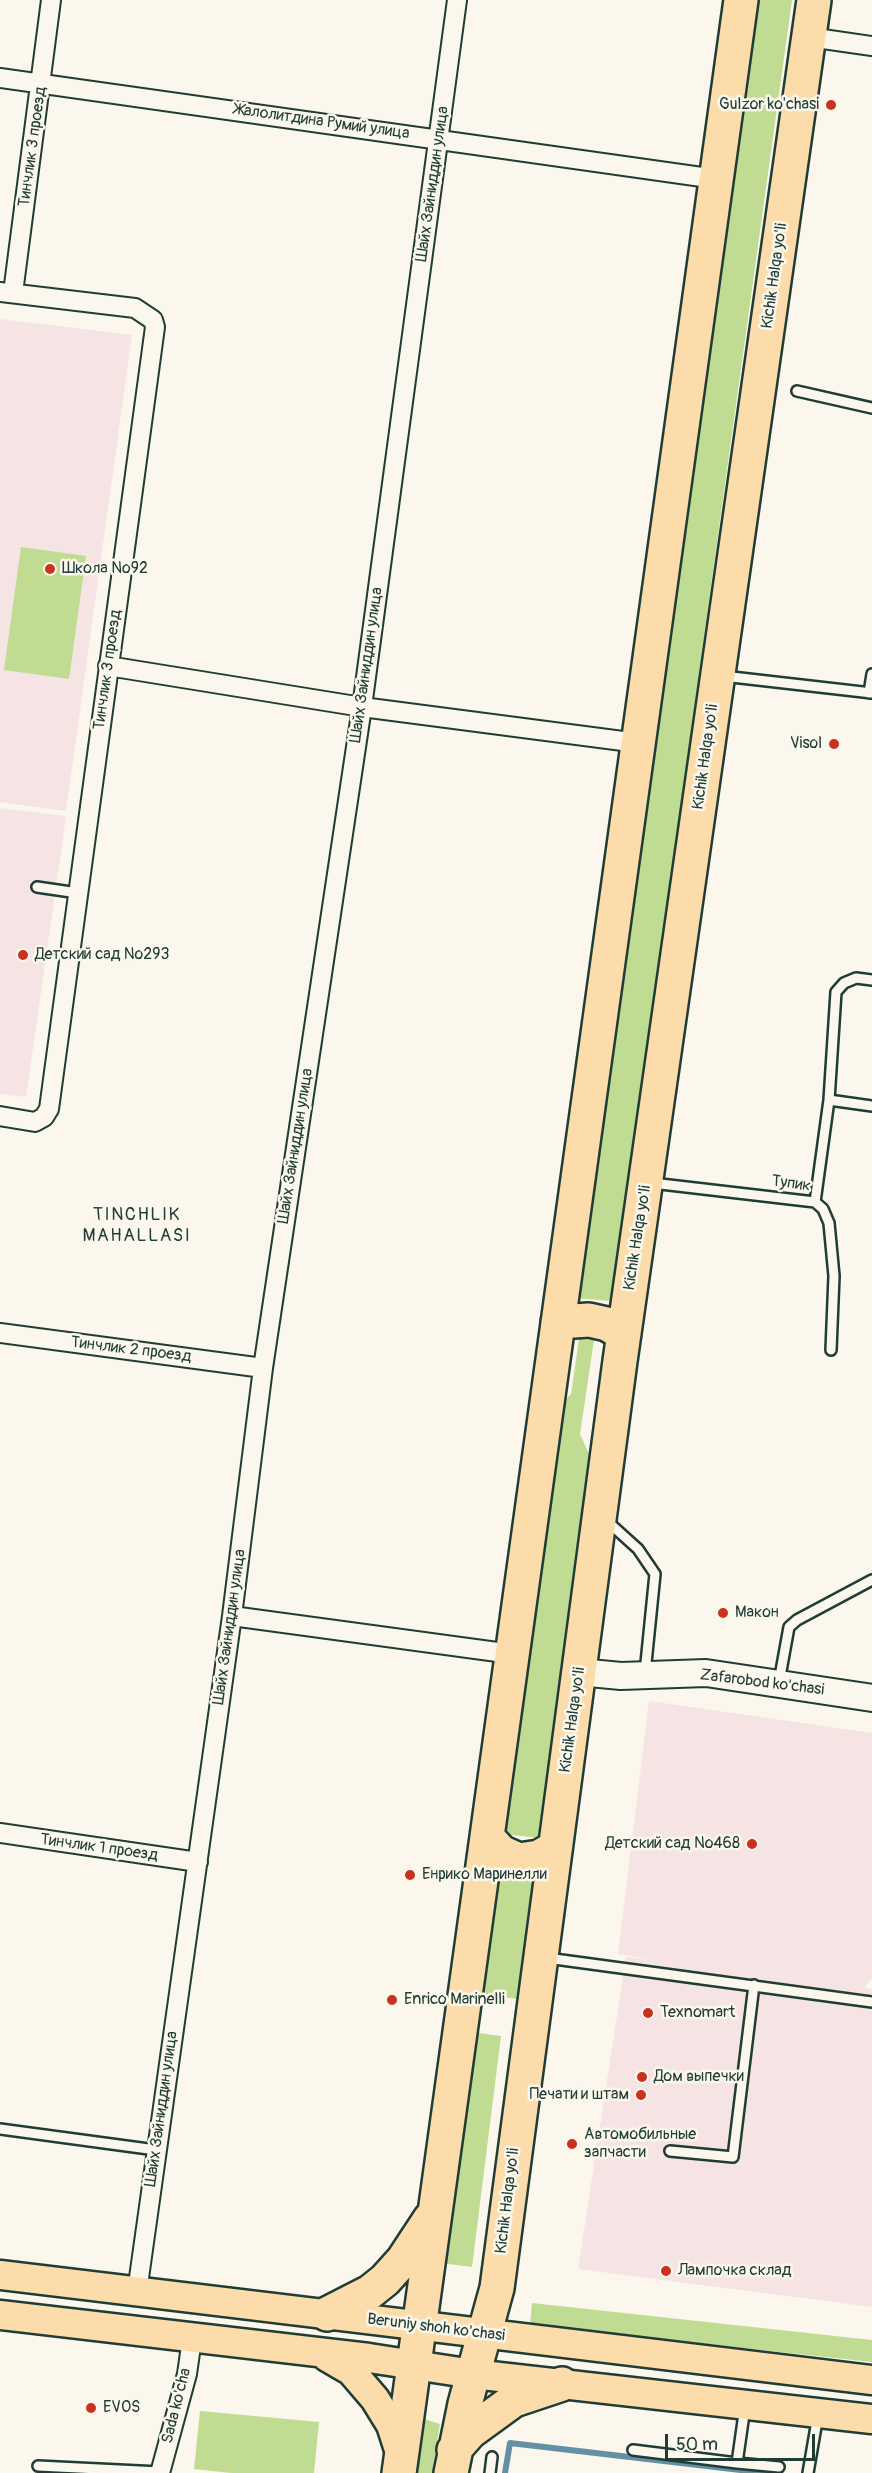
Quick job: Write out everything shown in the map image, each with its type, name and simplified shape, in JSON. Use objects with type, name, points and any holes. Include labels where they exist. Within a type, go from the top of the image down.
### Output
[{"type":"highway","points":[[400,2464],[741,0]]},
{"type":"highway","name":"Kichik Halqa yo'li","points":[[453,2461],[473,2374],[497,2288],[539,1957],[624,1334],[813,0]]},
{"type":"highway","points":[[558,1322],[589,1320],[607,1324],[624,1334]]},
{"type":"highway","points":[[487,1837],[501,1852],[519,1860],[539,1857],[555,1848]]},
{"type":"highway","points":[[327,2314],[370,2292],[385,2280],[403,2260],[436,2210]]},
{"type":"highway","points":[[453,2461],[470,2432],[514,2400],[562,2384]]},
{"type":"main road","name":"Beruniy shoh ko'chasi","points":[[0,2275],[872,2380]]},
{"type":"main road","points":[[0,2315],[473,2374],[872,2418]]},
{"type":"main road","points":[[319,2353],[351,2371],[363,2383],[391,2425],[400,2464]]},
{"type":"street","name":"Тинчлик 3 проезд","points":[[0,1116],[35,1122],[44,1117],[49,1109],[155,327],[153,320],[135,308],[6,293],[42,83],[51,0]]},
{"type":"street","name":"Шайх Зайниддин улица","points":[[137,2292],[232,1616],[263,1368],[362,707],[457,0]]},
{"type":"street","points":[[808,37],[872,46]]},
{"type":"street","name":"Жалолитдина Румий улица","points":[[0,78],[716,178]]},
{"type":"street","points":[[108,666],[362,707],[638,743]]},
{"type":"street","name":"Тинчлик 2 проезд","points":[[0,1333],[263,1368]]},
{"type":"street","points":[[232,1616],[512,1654]]},
{"type":"street","name":"Zafarobod ko'chasi","points":[[579,1671],[645,1676],[706,1673],[872,1698]]},
{"type":"street","name":"Тинчлик 1 проезд","points":[[0,1833],[198,1862]]},
{"type":"street","name":"Sada ko'cha","points":[[160,2473],[187,2374],[192,2339]]},
{"type":"lane","points":[[797,391],[872,408]]},
{"type":"lane","points":[[718,676],[871,693],[872,674]]},
{"type":"lane","points":[[36,887],[78,893]]},
{"type":"lane","points":[[815,1202],[829,1100],[836,992],[844,983],[856,978],[872,980]]},
{"type":"lane","points":[[829,1100],[872,1106]]},
{"type":"lane","name":"Тупик","points":[[647,1182],[815,1202],[823,1209],[829,1223],[834,1276],[831,1350]]},
{"type":"lane","points":[[600,1515],[638,1549],[655,1574],[645,1676]]},
{"type":"lane","points":[[779,1684],[789,1627],[872,1580]]},
{"type":"lane","points":[[539,1957],[872,2002]]},
{"type":"lane","points":[[670,2151],[733,2157],[754,1985]]},
{"type":"lane","points":[[0,2130],[156,2150]]},
{"type":"lane","points":[[737,2463],[746,2404]]},
{"type":"lane","points":[[808,2473],[818,2412]]},
{"type":"lane","points":[[633,2450],[779,2467]]},
{"type":"lane","points":[[490,2473],[492,2457]]},
{"type":"lane","points":[[38,2466],[160,2473]]},
{"type":"shaded area","name":"Школа №92","points":[[0,319],[132,335],[66,811],[0,802]]},
{"type":"shaded area","name":"Детский сад №293","points":[[0,808],[66,816],[26,1097],[0,1094]]},
{"type":"shaded area","points":[[649,1701],[872,1733],[872,1979],[864,1988],[872,1989],[872,2307],[578,2269],[626,1957],[656,1960],[618,1954]]},
{"type":"green space","points":[[756,0],[792,0],[612,1301],[574,1298]]},
{"type":"green space","points":[[21,547],[86,556],[69,679],[4,670]]},
{"type":"green space","points":[[579,1339],[594,1340],[580,1434],[589,1454],[538,1838],[503,1834],[559,1406],[571,1394]]},
{"type":"green space","points":[[495,1875],[533,1880],[517,1999],[479,1994]]},
{"type":"green space","points":[[471,2032],[501,2036],[472,2267],[441,2263]]},
{"type":"green space","points":[[532,2303],[872,2340],[872,2362],[530,2325]]},
{"type":"green space","points":[[200,2411],[319,2422],[314,2473],[231,2473],[194,2469]]},
{"type":"green space","points":[[421,2418],[440,2424],[432,2473],[414,2473]]},
{"type":"waterway","points":[[505,2473],[510,2443],[766,2473]]},
{"type":"place","name":"Gulzor ko'chasi","points":[[831,105]]},
{"type":"place","name":"Школа №92","points":[[50,569]]},
{"type":"place","name":"Visol","points":[[834,744]]},
{"type":"place","name":"Детский сад №293","points":[[23,955]]},
{"type":"place","name":"Макон","points":[[723,1613]]},
{"type":"place","name":"Детский сад №468","points":[[752,1844]]},
{"type":"place","name":"Енрико Маринелли","points":[[410,1875]]},
{"type":"place","name":"Enrico Marinelli","points":[[392,2000]]},
{"type":"place","name":"Texnomart","points":[[648,2013]]},
{"type":"place","name":"Дом выпечки","points":[[642,2077]]},
{"type":"place","name":"Печати и штам","points":[[641,2095]]},
{"type":"place","name":"Автомобильные запчасти","points":[[572,2144]]},
{"type":"place","name":"Лампочка склад","points":[[666,2271]]},
{"type":"place","name":"EVOS","points":[[91,2408]]},
{"type":"district","name":"TINCHLIK MAHALLASI","points":[[137,1225]]}]
